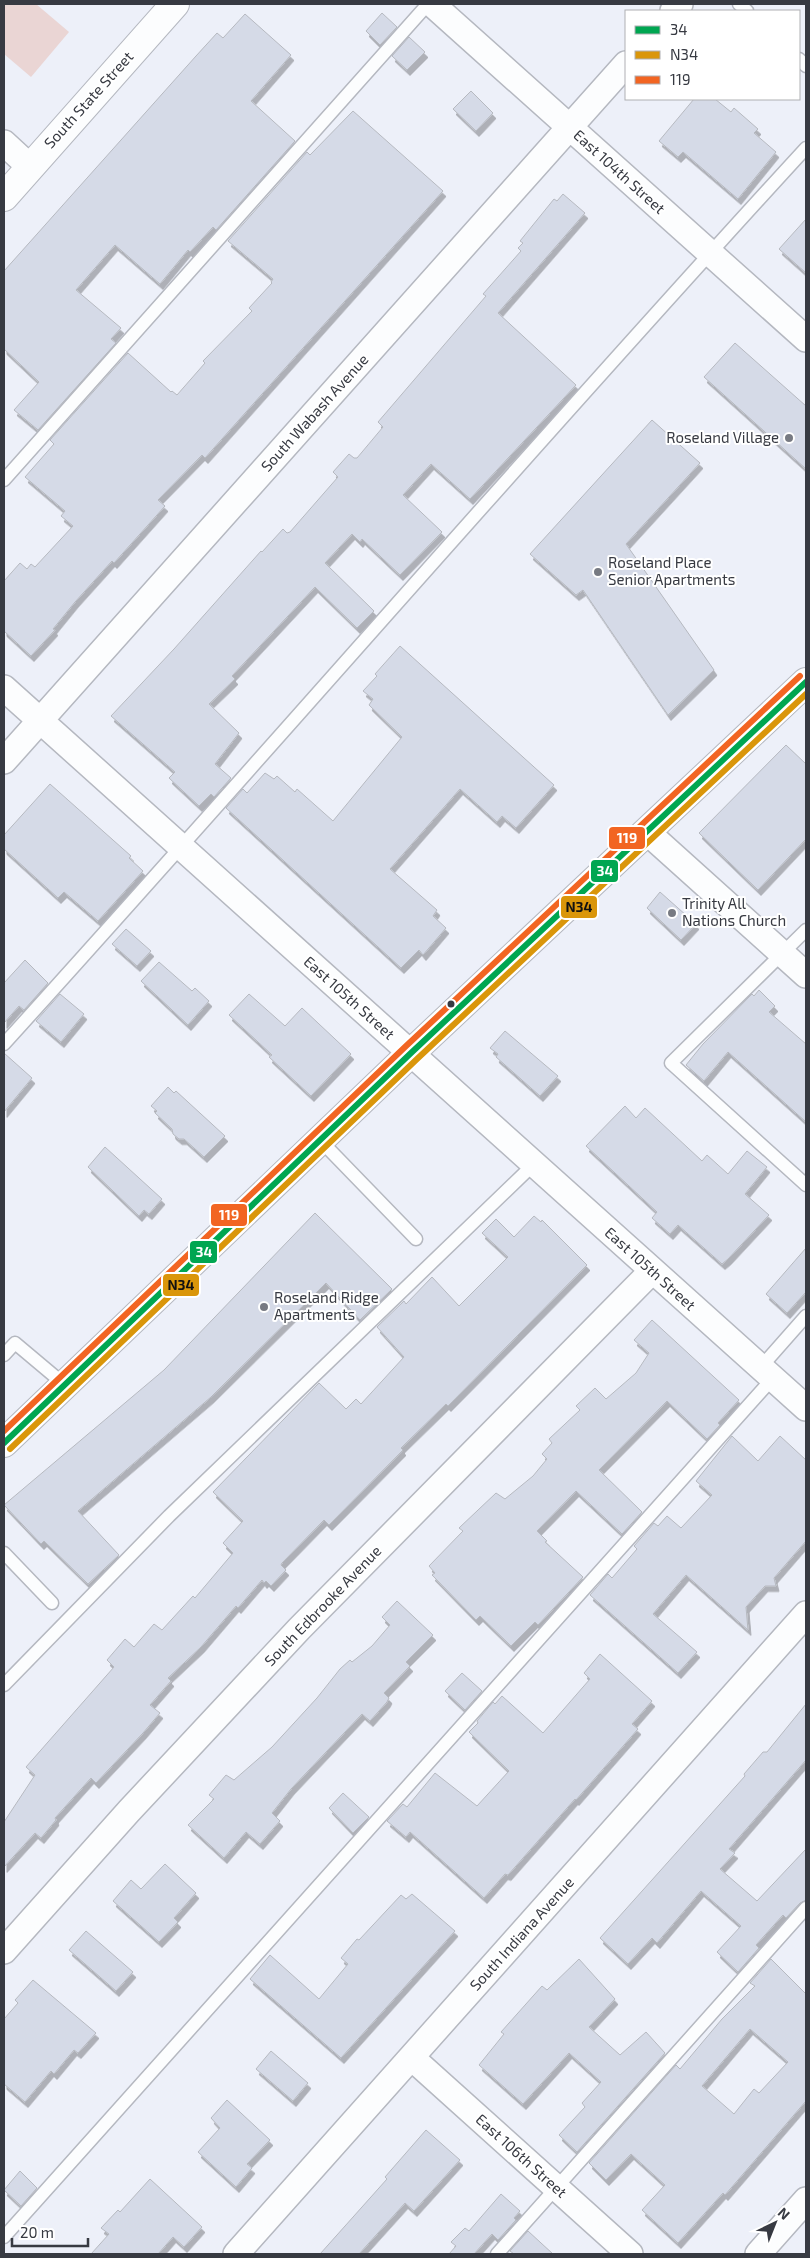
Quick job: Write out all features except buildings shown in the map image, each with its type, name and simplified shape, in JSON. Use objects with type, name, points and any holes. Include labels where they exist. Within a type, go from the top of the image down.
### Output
[{"type":"main road","name":"South State Street","points":[[4,197],[175,4]]},
{"type":"main road","points":[[4,1443],[320,1140],[806,682]]},
{"type":"street","name":"East 104th Street","points":[[432,4],[806,339]]},
{"type":"street","name":"South Wabash Avenue","points":[[4,761],[625,65]]},
{"type":"street","points":[[4,143],[30,167]]},
{"type":"street","name":"East 105th Street","points":[[4,688],[806,1408]]},
{"type":"street","points":[[647,832],[806,975]]},
{"type":"street","name":"South Edbrooke Avenue","points":[[4,1951],[135,1804],[299,1629],[652,1270]]},
{"type":"street","name":"South Indiana Avenue","points":[[236,2254],[806,1614]]},
{"type":"street","name":"East 106th Street","points":[[412,2058],[630,2254]]},
{"type":"street","points":[[758,2254],[806,2200]]},
{"type":"lane","points":[[4,480],[428,4]]},
{"type":"lane","points":[[4,1044],[182,848],[710,253],[806,148]]},
{"type":"lane","points":[[806,930],[671,1063],[806,1185]]},
{"type":"lane","points":[[320,1140],[416,1239]]},
{"type":"lane","points":[[4,1686],[168,1516],[534,1164]]},
{"type":"lane","points":[[4,2237],[767,1373],[806,1316]]},
{"type":"lane","points":[[4,1355],[15,1343],[64,1385]]},
{"type":"lane","points":[[4,1553],[52,1603]]},
{"type":"lane","points":[[497,2254],[806,1908]]},
{"type":"shaded area","points":[[4,4],[36,4],[69,32],[31,77],[4,54]]},
{"type":"transit line","name":"119","points":[[4,1431],[405,1047],[800,676]]},
{"type":"transit line","name":"34","points":[[4,1443],[411,1053],[806,682]]},
{"type":"transit line","name":"N34","points":[[10,1449],[417,1059],[806,694]]},
{"type":"place","name":"Roseland Village","points":[[789,438]]},
{"type":"place","name":"Roseland Place Senior Apartments","points":[[598,572]]},
{"type":"place","name":"Trinity All Nations Church","points":[[672,913]]},
{"type":"place","name":"Roseland Ridge Apartments","points":[[264,1307]]}]
